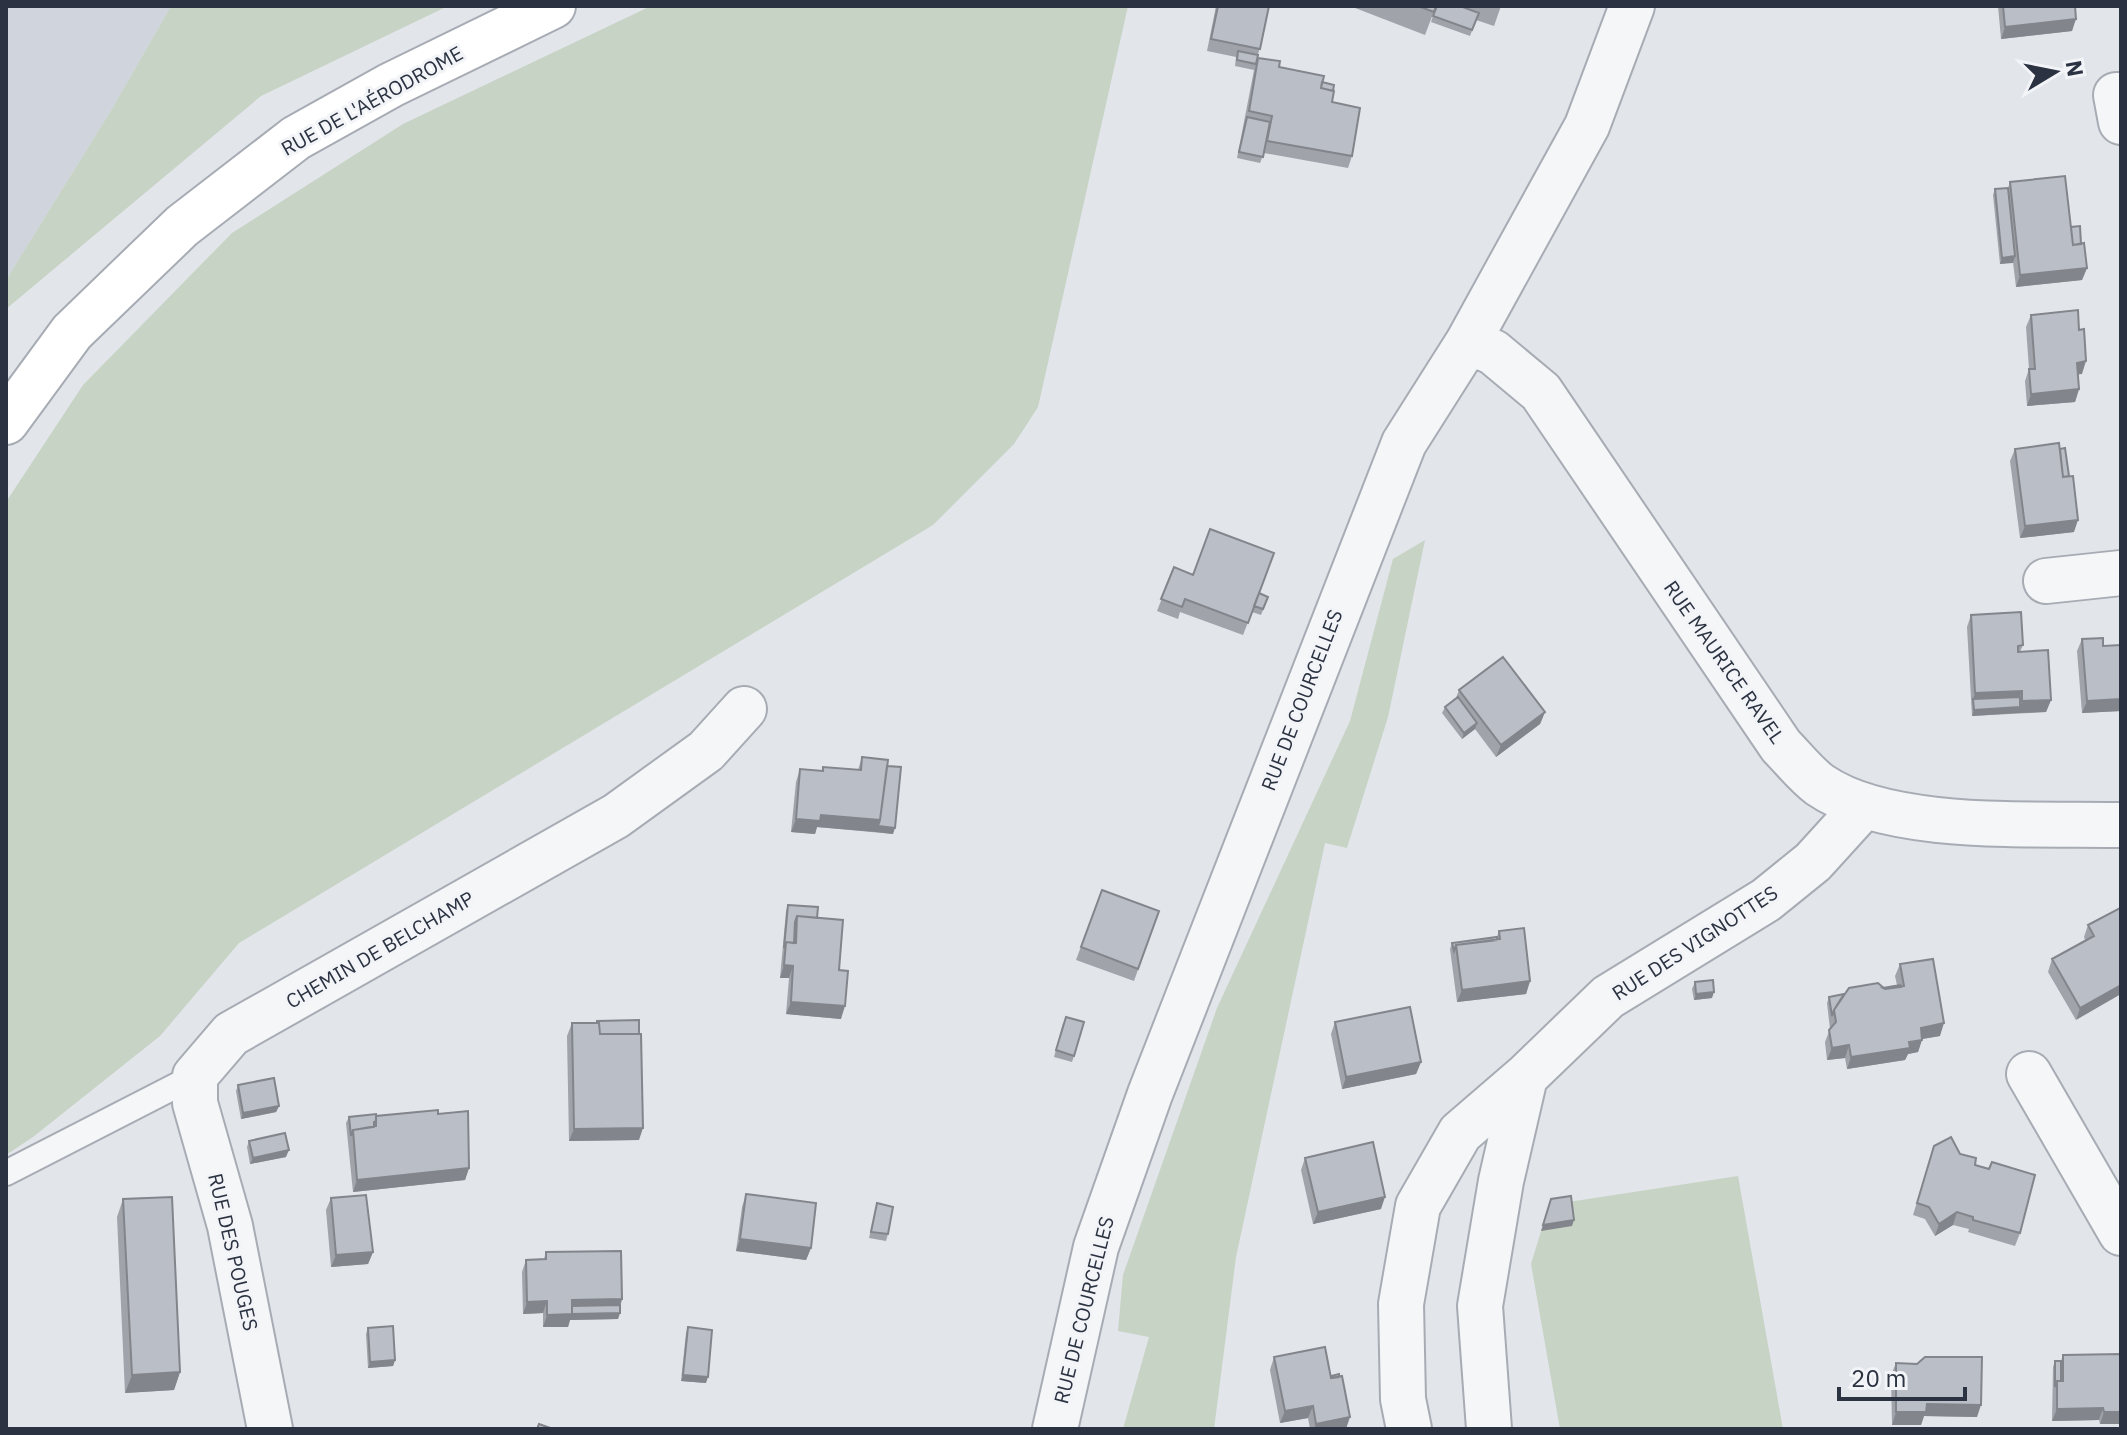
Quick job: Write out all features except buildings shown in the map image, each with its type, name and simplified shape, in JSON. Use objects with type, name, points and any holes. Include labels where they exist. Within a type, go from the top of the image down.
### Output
[{"type":"street","name":"RUE DE L'AÉRODROME","points":[[6,422],[72,332],[182,226],[296,138],[391,85],[553,6]]},
{"type":"street","name":"RUE DE COURCELLES","points":[[1055,1429],[1096,1247],[1150,1094],[1404,443],[1468,342],[1587,126],[1632,6]]},
{"type":"street","points":[[2121,95],[2116,95],[2121,122]]},
{"type":"street","name":"RUE MAURICE RAVEL","points":[[1468,342],[1493,352],[1541,392],[1781,746],[1819,784],[1863,807],[1939,821],[2121,825]]},
{"type":"street","points":[[2046,581],[2121,573]]},
{"type":"street","name":"CHEMIN DE BELCHAMP","points":[[195,1076],[231,1034],[616,816],[706,751],[744,709]]},
{"type":"street","name":"RUE DES VIGNOTTES","points":[[1409,1429],[1403,1399],[1401,1304],[1418,1206],[1460,1133],[1525,1077],[1608,997],[1766,900],[1813,862],[1863,807]]},
{"type":"street","points":[[2029,1074],[2121,1233]]},
{"type":"street","name":"RUE DES POUGES","points":[[195,1076],[195,1103],[230,1226],[270,1429]]},
{"type":"street","points":[[1489,1429],[1480,1306],[1501,1181],[1525,1077]]},
{"type":"lane","name":"CHEMIN DE BELCHAMP","points":[[6,1173],[195,1076]]},
{"type":"shaded area","points":[[6,6],[171,6],[112,109],[6,280]]},
{"type":"green space","points":[[171,6],[448,6],[261,96],[6,309],[6,280],[112,109]]},
{"type":"green space","points":[[651,6],[1128,6],[1038,407],[1014,444],[933,525],[239,943],[160,1036],[6,1155],[6,502],[83,385],[232,233],[403,124]]},
{"type":"green space","points":[[1425,540],[1388,717],[1347,848],[1325,843],[1236,1257],[1214,1429],[1123,1429],[1149,1337],[1118,1331],[1123,1275],[1217,1008],[1350,721],[1393,559]]},
{"type":"green space","points":[[1738,1176],[1783,1429],[1560,1429],[1531,1264],[1549,1205]]}]
